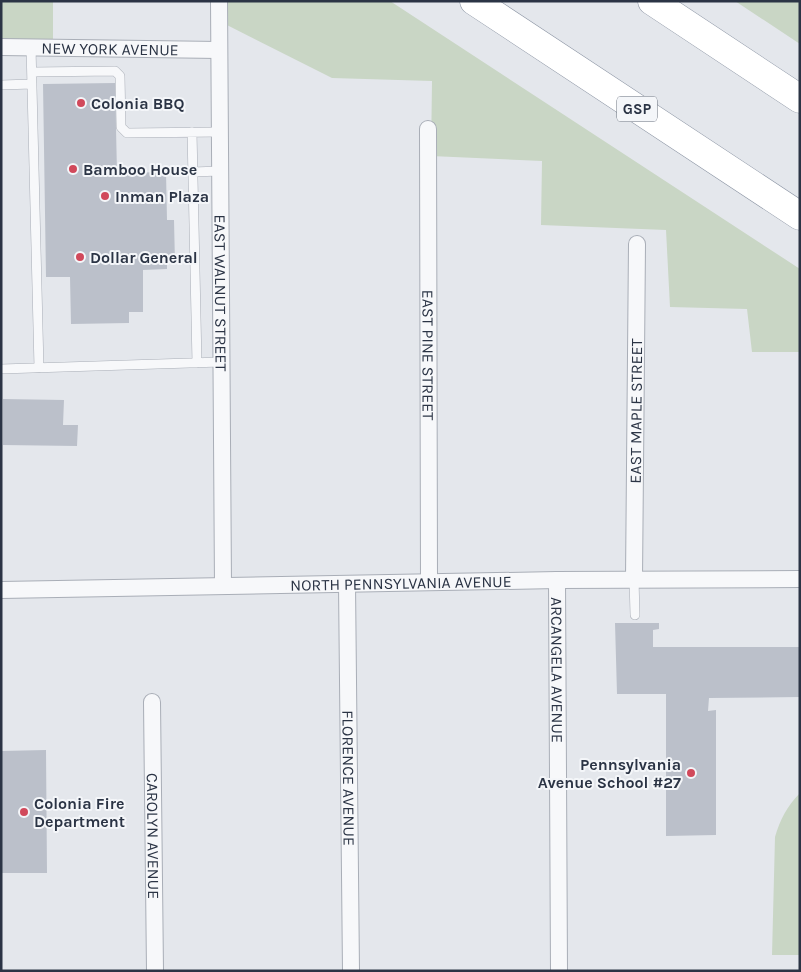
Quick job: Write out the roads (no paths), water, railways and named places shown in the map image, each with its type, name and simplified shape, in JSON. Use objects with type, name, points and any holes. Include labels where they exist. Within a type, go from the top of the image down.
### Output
[{"type":"highway","name":"GSP","points":[[474,1],[800,216]]},
{"type":"highway","points":[[652,1],[800,99]]},
{"type":"street","name":"EAST WALNUT STREET","points":[[219,1],[223,586]]},
{"type":"street","name":"NEW YORK AVENUE","points":[[1,46],[219,50]]},
{"type":"street","name":"EAST PINE STREET","points":[[428,129],[429,582]]},
{"type":"street","name":"EAST MAPLE STREET","points":[[634,579],[637,244]]},
{"type":"street","name":"NORTH PENNSYLVANIA AVENUE","points":[[1,590],[557,580],[800,579]]},
{"type":"street","name":"ARCANGELA AVENUE","points":[[557,580],[559,971]]},
{"type":"street","name":"FLORENCE AVENUE","points":[[348,584],[351,971]]},
{"type":"street","name":"CAROLYN AVENUE","points":[[152,702],[156,971]]},
{"type":"lane","points":[[31,47],[38,368]]},
{"type":"lane","points":[[32,72],[115,71],[120,76],[121,127],[127,133],[220,132]]},
{"type":"lane","points":[[1,85],[32,84]]},
{"type":"lane","points":[[192,132],[197,363]]},
{"type":"lane","points":[[193,172],[220,172]]},
{"type":"lane","points":[[1,369],[221,362]]},
{"type":"lane","points":[[634,579],[635,615]]},
{"type":"place","name":"Colonia BBQ","points":[[81,103]]},
{"type":"place","name":"Bamboo House","points":[[73,169]]},
{"type":"place","name":"Inman Plaza","points":[[105,196]]},
{"type":"place","name":"Dollar General","points":[[80,257]]},
{"type":"place","name":"Pennsylvania Avenue School #27","points":[[691,773]]},
{"type":"place","name":"Colonia Fire Department","points":[[24,812]]}]
